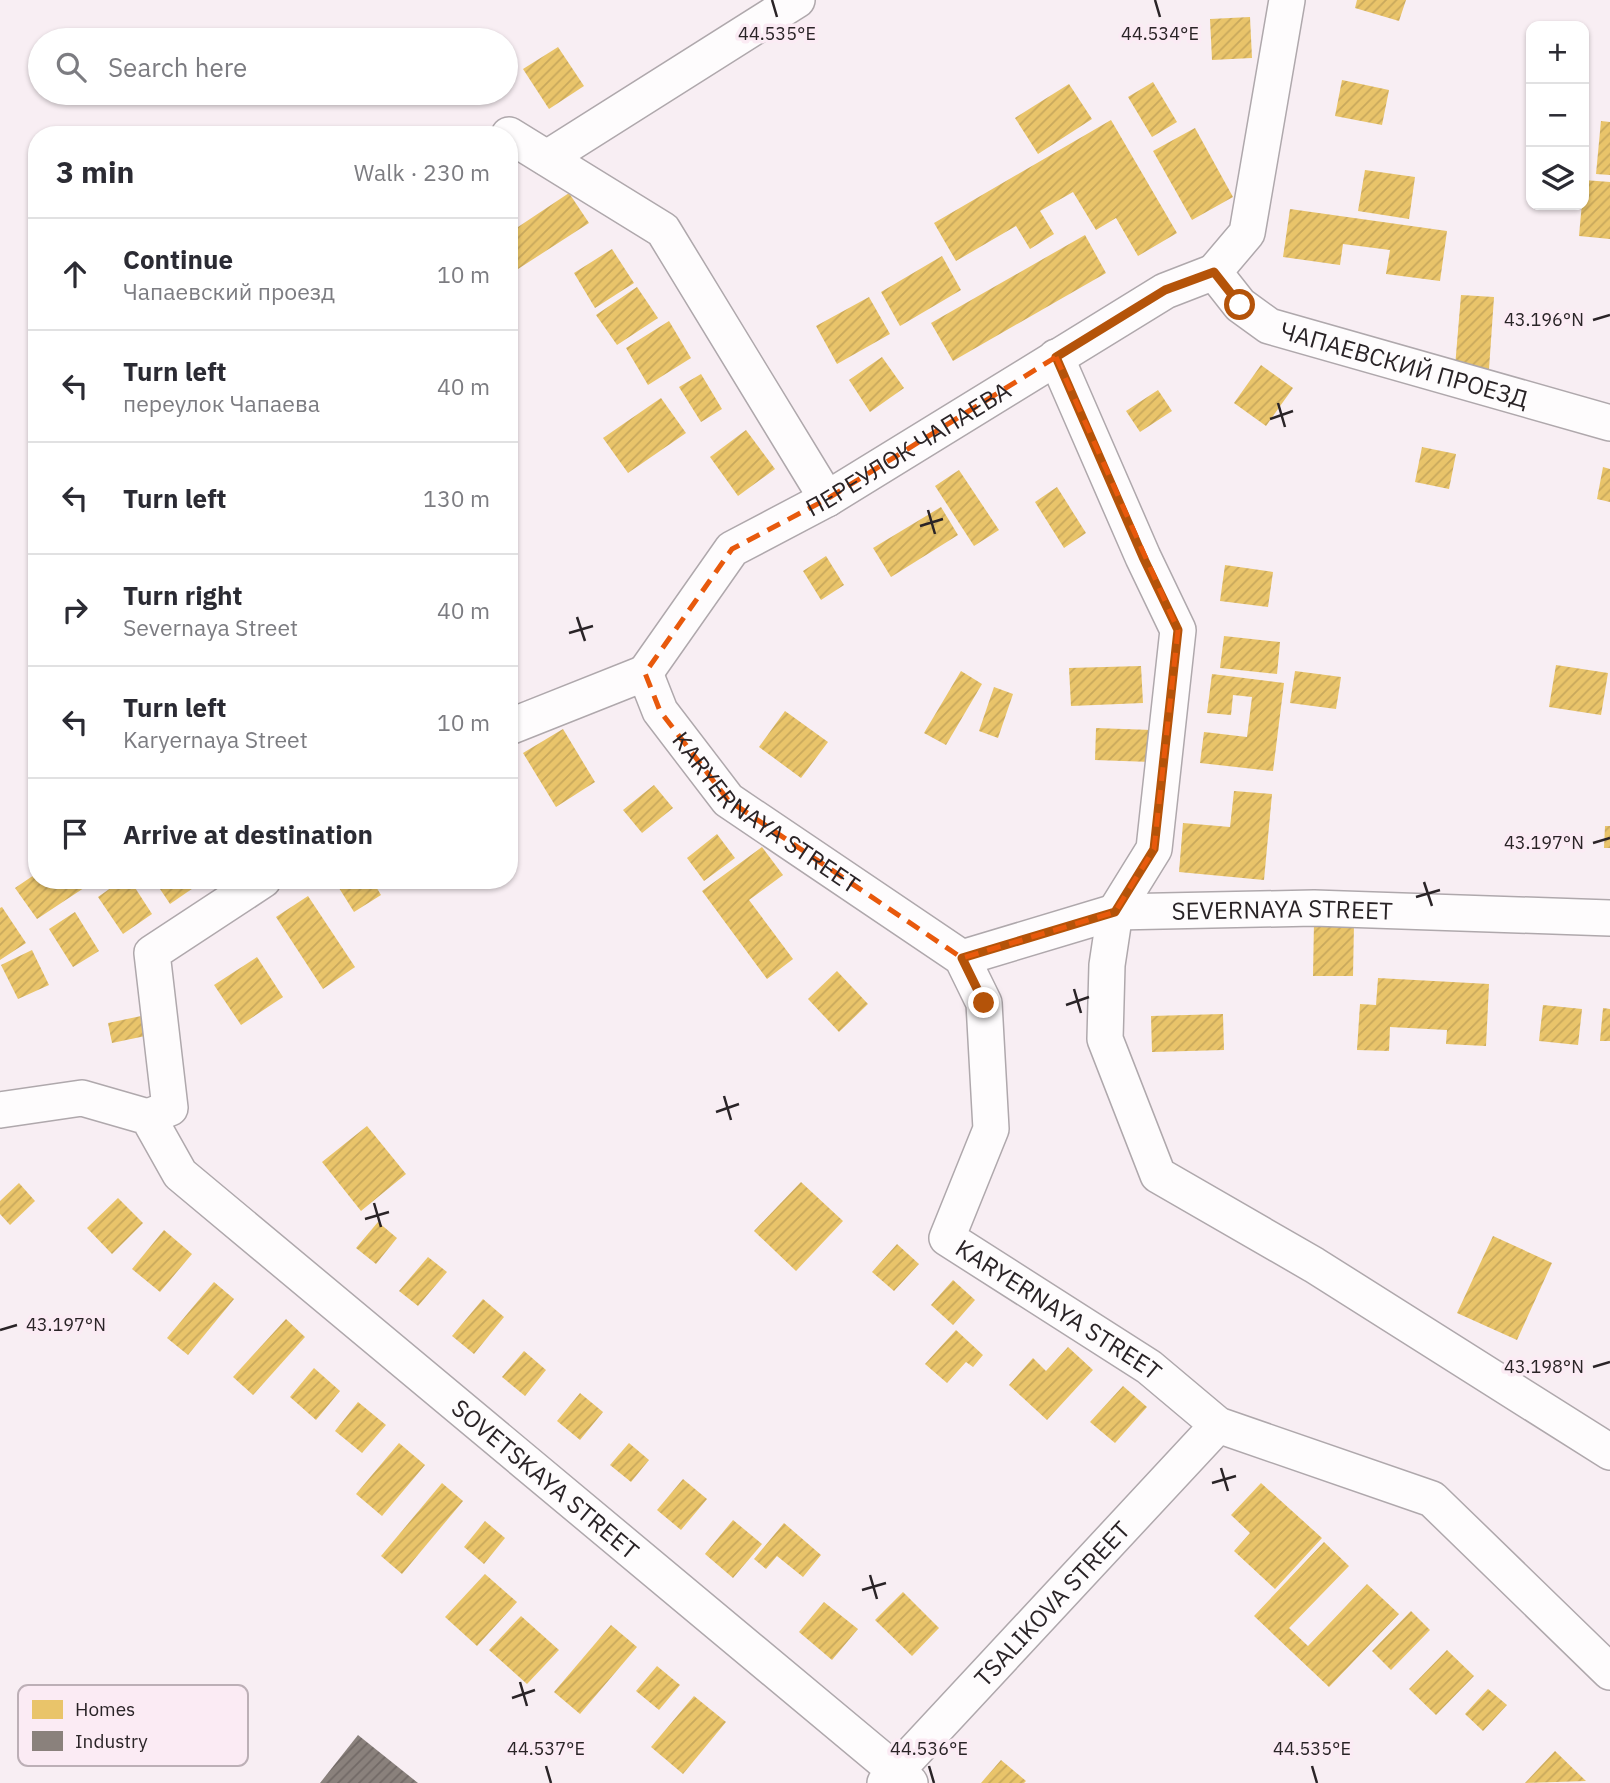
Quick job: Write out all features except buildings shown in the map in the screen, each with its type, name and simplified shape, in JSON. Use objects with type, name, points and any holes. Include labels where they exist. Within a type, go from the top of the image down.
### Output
[{"type":"street","points":[[547,158],[797,0]]},
{"type":"street","points":[[1214,272],[1247,233],[1286,0]]},
{"type":"street","points":[[518,140],[663,230],[827,499]]},
{"type":"street","name":"ПЕРЕУЛОК ЧАПАЕВА","points":[[645,673],[732,549],[827,499],[1165,290],[1214,272]]},
{"type":"street","name":"ЧАПАЕВСКИЙ ПРОЕЗД","points":[[1214,272],[1240,305],[1269,326],[1610,423]]},
{"type":"street","points":[[1056,357],[1143,557],[1178,630],[1154,849],[1115,912],[1107,965],[1105,1039],[1158,1175],[1314,1265],[1610,1452]]},
{"type":"street","points":[[518,722],[645,673]]},
{"type":"street","name":"KARYERNAYA STREET","points":[[645,673],[660,711],[728,800],[962,958],[984,1003],[991,1129],[947,1238],[1149,1367],[1218,1425],[1432,1499],[1610,1672]]},
{"type":"street","points":[[0,1110],[82,1098],[148,1118],[170,1108],[152,953],[249,889]]},
{"type":"street","name":"SEVERNAYA STREET","points":[[962,958],[1115,912],[1314,908],[1610,918]]},
{"type":"street","name":"SOVETSKAYA STREET","points":[[148,1118],[180,1174],[897,1779]]},
{"type":"street","name":"TSALIKOVA STREET","points":[[897,1779],[1218,1425]]},
{"type":"highlighted area","points":[[1056,357],[1178,630],[1154,849],[1115,912],[962,958],[728,800],[660,711],[645,673],[732,549],[827,499]]},
{"type":"route","points":[[984,1003],[962,958],[1115,912],[1154,849],[1178,630],[1143,557],[1056,357],[1165,290],[1214,272],[1240,305]]}]
